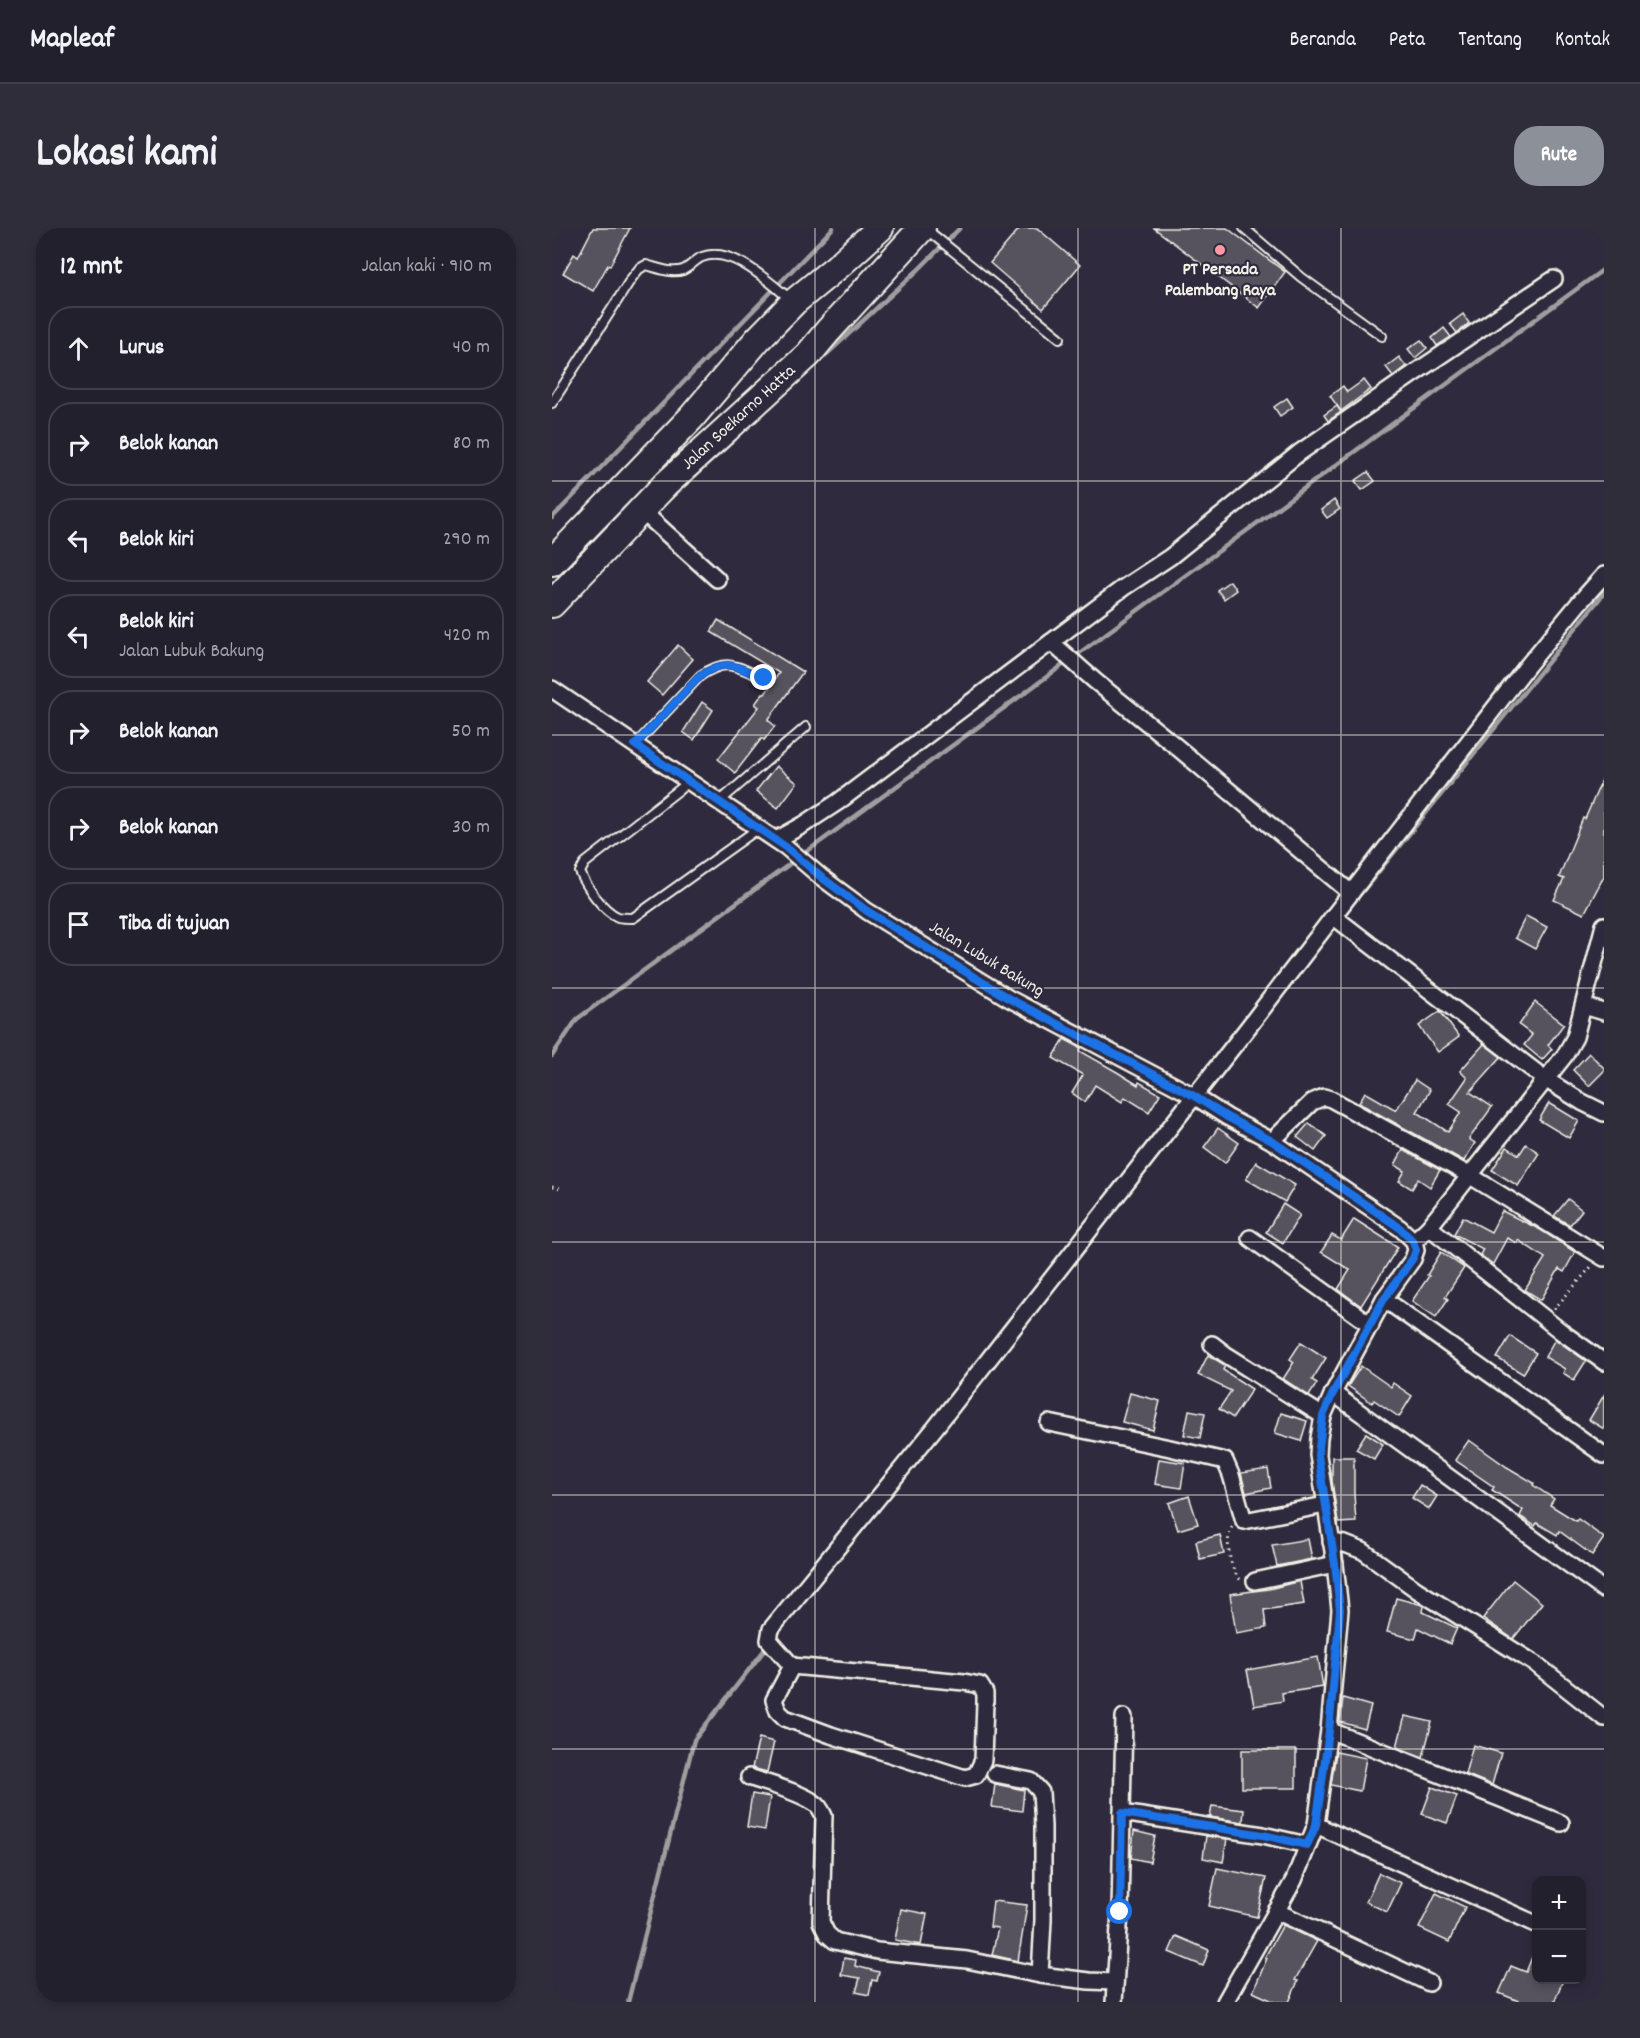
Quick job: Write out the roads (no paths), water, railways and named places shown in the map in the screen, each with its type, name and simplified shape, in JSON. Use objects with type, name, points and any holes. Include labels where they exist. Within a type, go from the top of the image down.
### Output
[{"type":"highway","name":"Jalan Soekarno Hatta","points":[[552,562],[691,418],[758,339],[787,296],[838,266],[880,228]]},
{"type":"highway","name":"Jalan Soekarno Hatta","points":[[552,604],[665,485],[808,356],[828,331],[929,232]]},
{"type":"street","points":[[781,843],[1055,645],[1124,588],[1170,557],[1299,453],[1554,279]]},
{"type":"street","points":[[642,511],[717,579]]},
{"type":"street","points":[[789,1664],[774,1700],[778,1711],[785,1718],[965,1778],[976,1775],[983,1760],[985,1692],[980,1685],[789,1664],[769,1640],[771,1629],[935,1428],[1335,918],[1351,893],[1528,665],[1604,575]]},
{"type":"street","points":[[1055,645],[1084,672],[1351,893]]},
{"type":"street","name":"Jalan Lubuk Bakung","points":[[552,689],[781,843],[821,877],[867,911],[1008,998],[1195,1097],[1272,1141],[1400,1228],[1413,1241]]},
{"type":"street","points":[[1335,918],[1545,1079],[1604,1113]]},
{"type":"street","points":[[1225,2002],[1294,1880],[1316,1825],[1329,1731],[1340,1610],[1318,1455],[1323,1416],[1384,1299],[1409,1266],[1416,1250],[1413,1241],[1429,1227],[1565,1055],[1575,1037],[1604,925]]},
{"type":"street","points":[[1584,1006],[1604,1012]]},
{"type":"street","points":[[1272,1141],[1312,1102],[1324,1097],[1469,1175],[1603,1257]]},
{"type":"street","points":[[1429,1227],[1544,1319],[1604,1362]]},
{"type":"street","points":[[1250,1238],[1371,1324]]},
{"type":"street","points":[[1384,1299],[1604,1455]]},
{"type":"street","points":[[1212,1344],[1323,1416]]},
{"type":"street","points":[[1333,1393],[1604,1590]]},
{"type":"street","points":[[1049,1424],[1225,1461],[1244,1521],[1324,1505]]},
{"type":"street","points":[[1331,1542],[1363,1551],[1417,1590],[1537,1665],[1604,1718]]},
{"type":"street","points":[[1255,1581],[1335,1564]]},
{"type":"street","points":[[1114,2002],[1120,1912],[1124,1717]]},
{"type":"street","points":[[1329,1731],[1561,1823]]},
{"type":"street","points":[[995,1774],[1031,1781],[1041,1792],[1043,1920],[1040,1975]]},
{"type":"street","points":[[749,1777],[789,1791],[816,1804],[821,1810],[824,1816],[821,1922],[827,1934],[835,1941],[877,1951],[967,1960],[1040,1975],[1115,1982]]},
{"type":"street","points":[[1122,1813],[1263,1835],[1307,1845]]},
{"type":"street","points":[[1316,1825],[1532,1922]]},
{"type":"street","points":[[1276,1911],[1429,1983]]},
{"type":"lane","points":[[1244,228],[1301,277],[1382,336]]},
{"type":"lane","points":[[929,232],[1060,338]]},
{"type":"lane","points":[[552,403],[639,269],[646,265],[668,272],[682,270],[702,257],[721,254],[757,271],[787,296]]},
{"type":"lane","points":[[635,745],[700,676],[710,669],[728,664],[764,678]]},
{"type":"lane","points":[[719,802],[806,727]]},
{"type":"lane","points":[[689,782],[585,863],[580,872],[586,886],[599,902],[618,917],[633,918],[759,828]]},
{"type":"waterway","points":[[552,518],[833,228]]},
{"type":"waterway","points":[[816,364],[960,228]]},
{"type":"waterway","points":[[1074,657],[1604,269]]},
{"type":"waterway","points":[[668,500],[735,439]]},
{"type":"waterway","points":[[1341,918],[1604,593]]},
{"type":"waterway","points":[[552,1056],[577,1019],[1067,662]]},
{"type":"waterway","points":[[628,2002],[694,1740],[770,1643]]},
{"type":"place","name":"PT Persada Palembang Raya","points":[[1220,250]]}]
